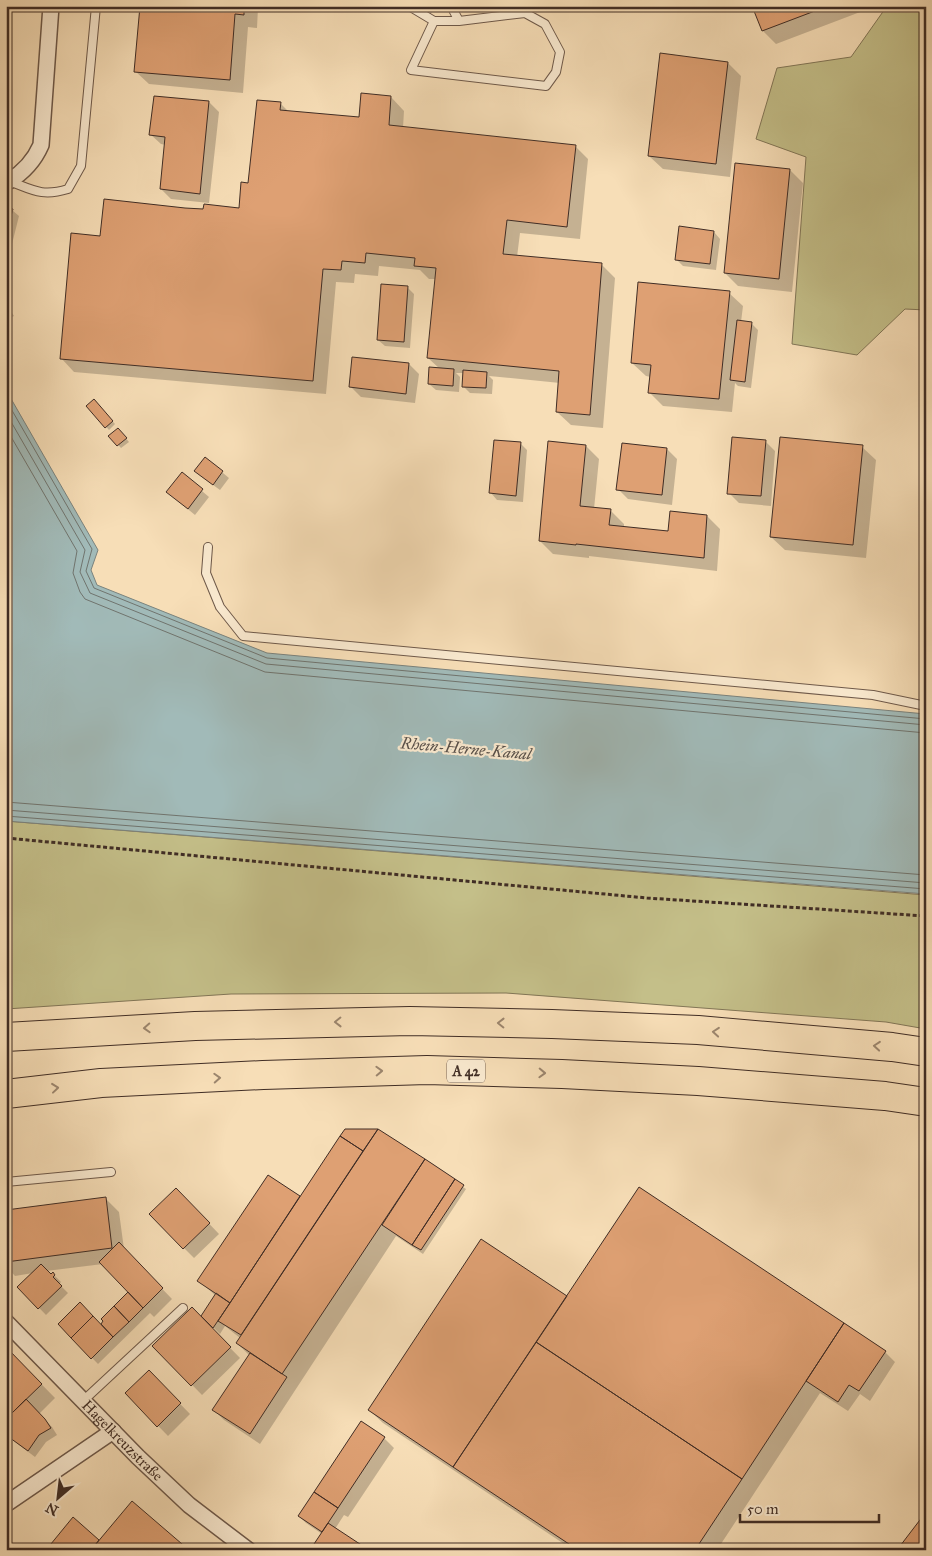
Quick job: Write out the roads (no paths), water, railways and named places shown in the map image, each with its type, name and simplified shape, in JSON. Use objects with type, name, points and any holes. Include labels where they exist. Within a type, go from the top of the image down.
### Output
[{"type":"highway","points":[[6,1037],[195,1026],[410,1020],[698,1030],[892,1047],[926,1052]]},
{"type":"highway","name":"A 42","points":[[6,1094],[102,1083],[427,1070],[698,1081],[885,1096],[926,1102]]},
{"type":"street","points":[[8,181],[19,175],[27,167],[41,145],[51,6]]},
{"type":"street","name":"Hagelkreuzstraße","points":[[6,1322],[138,1457],[189,1505],[248,1550]]},
{"type":"street","points":[[6,1504],[113,1431]]},
{"type":"lane","points":[[8,181],[42,193],[53,194],[68,189],[81,166],[96,6]]},
{"type":"lane","points":[[408,6],[434,21],[459,21],[525,13],[545,24],[560,52],[556,72],[546,86],[411,70],[434,21]]},
{"type":"lane","points":[[451,6],[459,21]]},
{"type":"lane","points":[[208,547],[206,573],[220,607],[243,636],[873,695],[926,706]]},
{"type":"lane","points":[[6,1182],[111,1172]]},
{"type":"lane","points":[[84,1400],[183,1308]]},
{"type":"water","name":"Rhein-Herne-Kanal","points":[[6,390],[98,550],[91,570],[97,585],[267,653],[926,714],[926,894],[6,821]]}]
